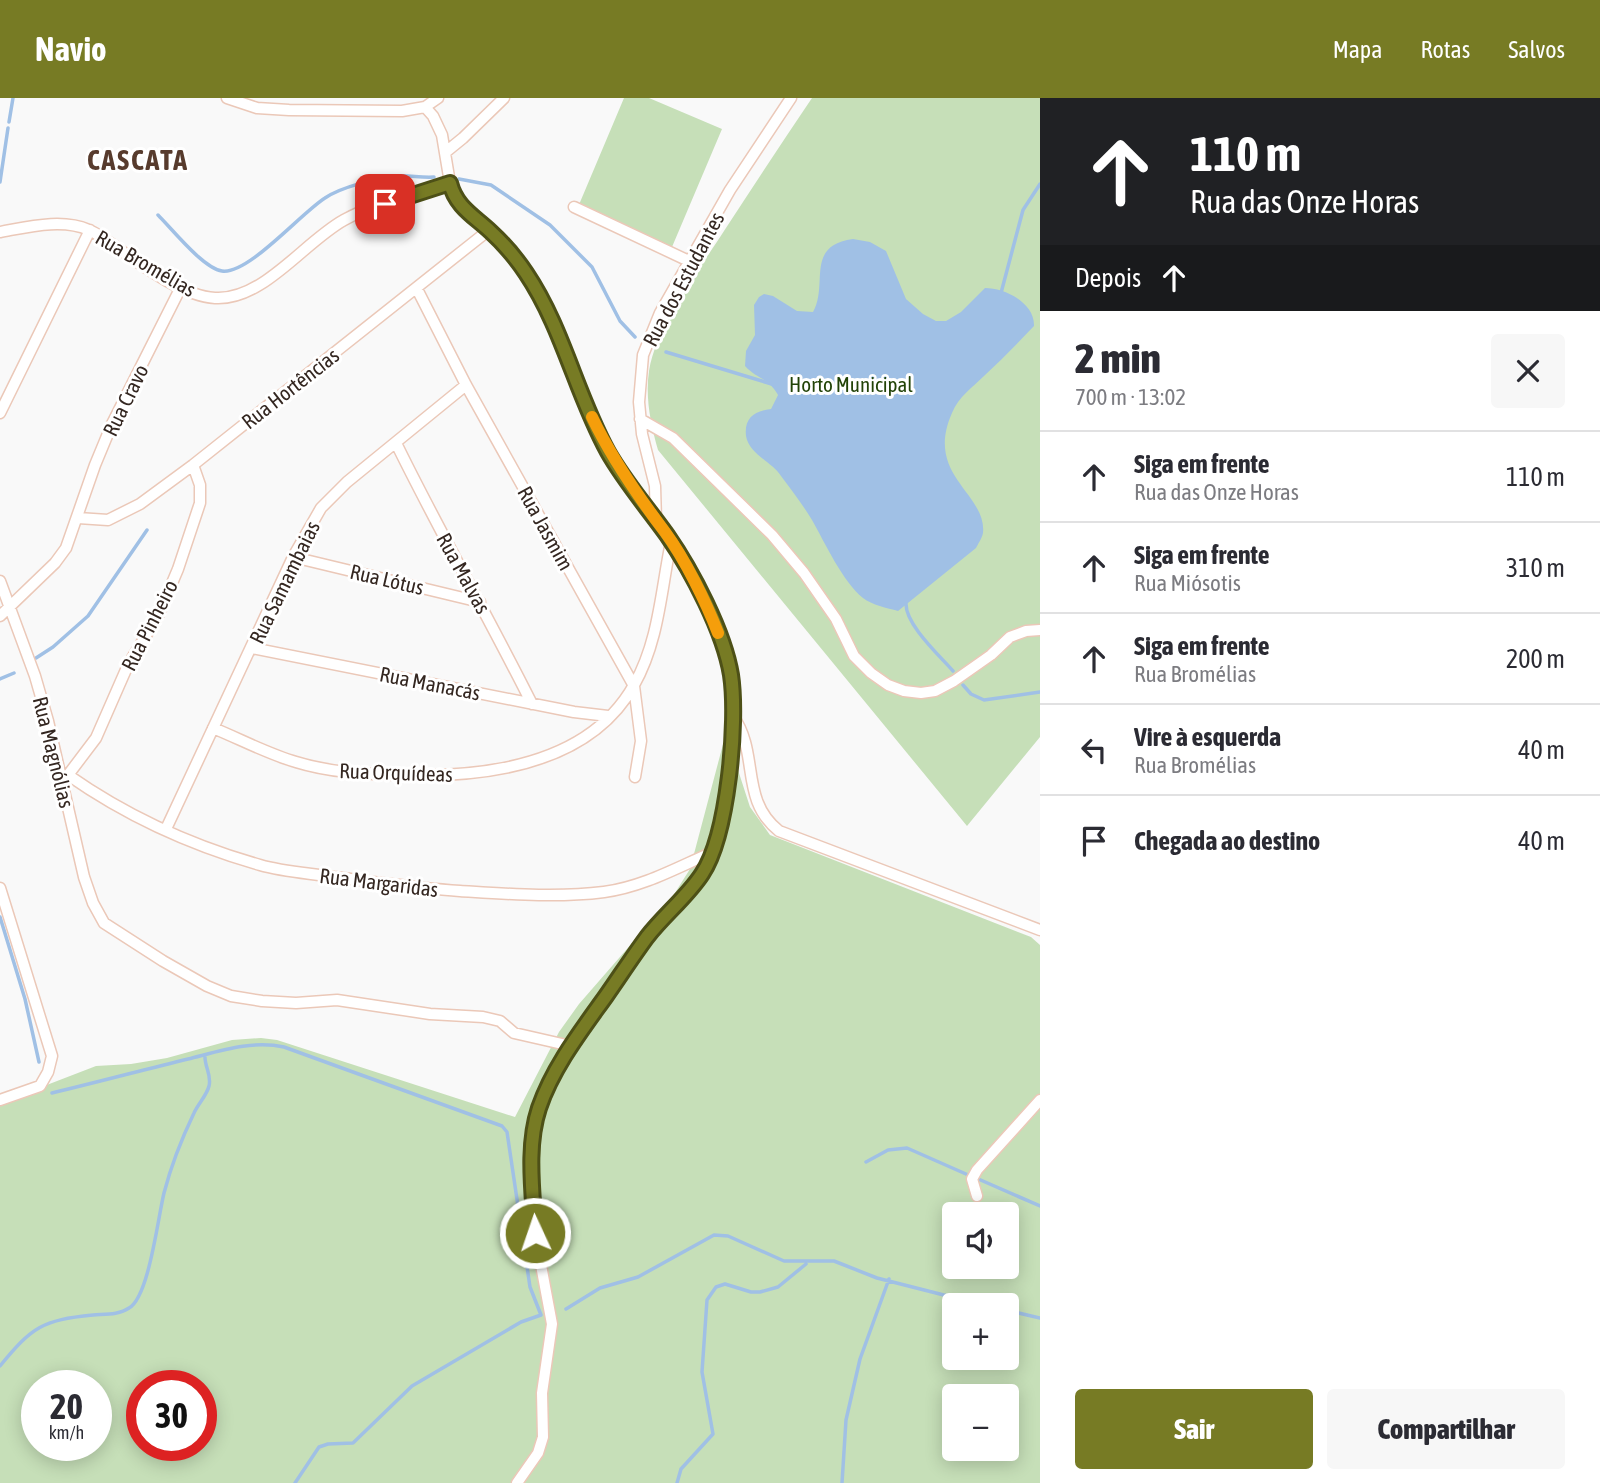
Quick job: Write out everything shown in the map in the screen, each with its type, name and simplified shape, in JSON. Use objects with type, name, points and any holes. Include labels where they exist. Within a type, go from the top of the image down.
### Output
[{"type":"street","points":[[227,98],[257,108],[402,111],[425,107],[438,98]]},
{"type":"street","points":[[447,151],[504,98]]},
{"type":"street","name":"Rua dos Estudantes","points":[[656,521],[655,486],[640,419],[639,381],[643,355],[660,313],[730,190],[791,98]]},
{"type":"street","points":[[425,107],[437,122],[447,151],[450,183],[457,202],[509,250],[527,275],[555,327],[608,452],[671,542],[710,612],[731,674],[733,716],[726,796],[713,852],[702,874],[647,938],[571,1046],[548,1085],[538,1110],[532,1168],[535,1233],[552,1324],[542,1392],[543,1437],[538,1453],[517,1483]]},
{"type":"street","name":"Rua Bromélias","points":[[0,232],[60,224],[90,230],[181,287],[201,296],[214,298],[238,295],[264,282],[316,239],[347,218],[450,183]]},
{"type":"street","points":[[574,207],[691,262]]},
{"type":"street","points":[[0,413],[90,230]]},
{"type":"street","name":"Rua Hortências","points":[[78,518],[108,520],[193,465],[489,230]]},
{"type":"street","name":"Rua Cravo","points":[[0,616],[55,563],[66,548],[112,424],[181,287]]},
{"type":"street","name":"Rua Jasmim","points":[[417,289],[466,384],[634,686],[642,741],[635,777]]},
{"type":"street","name":"Rua Samambaias","points":[[166,829],[293,557],[321,508],[332,495],[466,384]]},
{"type":"street","points":[[640,419],[673,438],[772,535],[804,573],[836,619],[854,656],[888,685],[912,692],[935,691],[991,655],[1010,637],[1026,631],[1040,630]]},
{"type":"street","name":"Rua Malvas","points":[[396,443],[532,704]]},
{"type":"street","name":"Rua Pinheiro","points":[[65,778],[96,738],[128,665],[159,614],[178,569],[200,502],[200,485],[193,465]]},
{"type":"street","name":"Rua Orquídeas","points":[[212,728],[296,762],[369,775],[433,777],[471,774],[533,761],[575,743],[596,729],[634,686],[657,622],[671,542]]},
{"type":"street","name":"Rua Lótus","points":[[293,557],[480,602]]},
{"type":"street","name":"Rua Magnólias","points":[[0,581],[35,676],[65,778],[84,877],[93,903],[104,923],[196,980],[231,996],[262,1002],[337,1000],[430,1014],[483,1017],[500,1021],[508,1031],[514,1033],[571,1046]]},
{"type":"street","name":"Rua Manacás","points":[[252,648],[532,704],[608,716]]},
{"type":"street","points":[[733,716],[746,739],[756,803],[770,824],[779,831],[1040,930]]},
{"type":"street","name":"Rua Margaridas","points":[[65,778],[103,800],[166,829],[262,866],[421,888],[507,894],[604,892],[631,887],[713,852]]},
{"type":"street","points":[[0,888],[52,1056],[43,1082],[31,1091],[0,1100]]},
{"type":"street","points":[[977,1196],[972,1183],[973,1176],[1040,1100]]},
{"type":"green space","points":[[624,98],[649,98],[722,129],[672,247],[578,207]]},
{"type":"green space","name":"Horto Municipal","points":[[812,98],[1040,98],[1040,737],[967,826],[658,450],[653,431],[648,401],[649,371],[653,353],[669,316]]},
{"type":"green space","points":[[726,733],[750,807],[770,835],[1031,937],[1040,945],[1040,1483],[0,1483],[0,1103],[96,1066],[167,1058],[232,1040],[261,1038],[277,1040],[515,1117],[559,1032],[579,1004],[673,896],[690,869]]},
{"type":"water","points":[[853,239],[870,242],[886,251],[906,299],[936,321],[946,321],[961,312],[985,288],[1017,298],[1030,310],[1034,326],[962,397],[952,413],[945,435],[946,453],[951,468],[982,519],[981,539],[976,548],[898,611],[871,603],[856,591],[801,503],[777,471],[751,448],[746,436],[751,416],[771,409],[778,395],[767,382],[745,366],[746,351],[755,335],[754,305],[764,294],[773,296],[797,311],[813,312],[823,258],[828,249]]},
{"type":"waterway","points":[[9,122],[13,98]]},
{"type":"waterway","points":[[0,182],[8,128]]},
{"type":"waterway","points":[[158,215],[206,263],[222,271],[233,270],[260,254],[315,206],[340,190],[389,177],[434,177]]},
{"type":"waterway","points":[[459,179],[491,185],[550,225],[592,267],[620,321],[635,337]]},
{"type":"waterway","points":[[1001,293],[1023,210],[1040,184]]},
{"type":"waterway","points":[[666,352],[775,385]]},
{"type":"waterway","points":[[36,658],[53,647],[88,616],[147,530]]},
{"type":"waterway","points":[[906,603],[917,630],[953,671]]},
{"type":"waterway","points":[[0,679],[14,673]]},
{"type":"waterway","points":[[963,685],[971,694],[984,700],[1040,692]]},
{"type":"waterway","points":[[0,917],[25,999],[39,1062]]},
{"type":"waterway","points":[[52,1093],[224,1050],[272,1045],[502,1126],[507,1132],[530,1287],[541,1315],[521,1322],[412,1386],[353,1443],[319,1447],[295,1483]]},
{"type":"waterway","points":[[0,1366],[21,1342],[39,1328],[76,1317],[121,1312],[136,1301],[152,1255],[173,1162],[209,1086],[205,1055]]},
{"type":"waterway","points":[[866,1162],[888,1150],[907,1148],[966,1174]]},
{"type":"waterway","points":[[976,1178],[1040,1206]]},
{"type":"waterway","points":[[566,1309],[600,1288],[638,1277],[714,1235],[728,1236],[784,1261],[834,1261],[877,1278],[942,1295]]},
{"type":"waterway","points":[[677,1483],[681,1469],[713,1434],[702,1372],[707,1300],[716,1287],[725,1284],[751,1292],[778,1287],[806,1264]]},
{"type":"waterway","points":[[842,1483],[846,1420],[860,1359],[889,1279]]},
{"type":"waterway","points":[[1019,1313],[1040,1318]]},
{"type":"slow traffic","points":[[592,417],[608,452],[666,533],[710,612],[718,633]]},
{"type":"district","name":"CASCATA","points":[[138,160]]},
{"type":"route","points":[[385,204],[450,183],[452,193],[464,210],[509,250],[527,275],[555,327],[608,452],[666,533],[710,612],[731,674],[733,727],[726,796],[713,852],[702,874],[647,938],[571,1046],[548,1085],[538,1110],[534,1130],[532,1168],[535,1233]]}]
